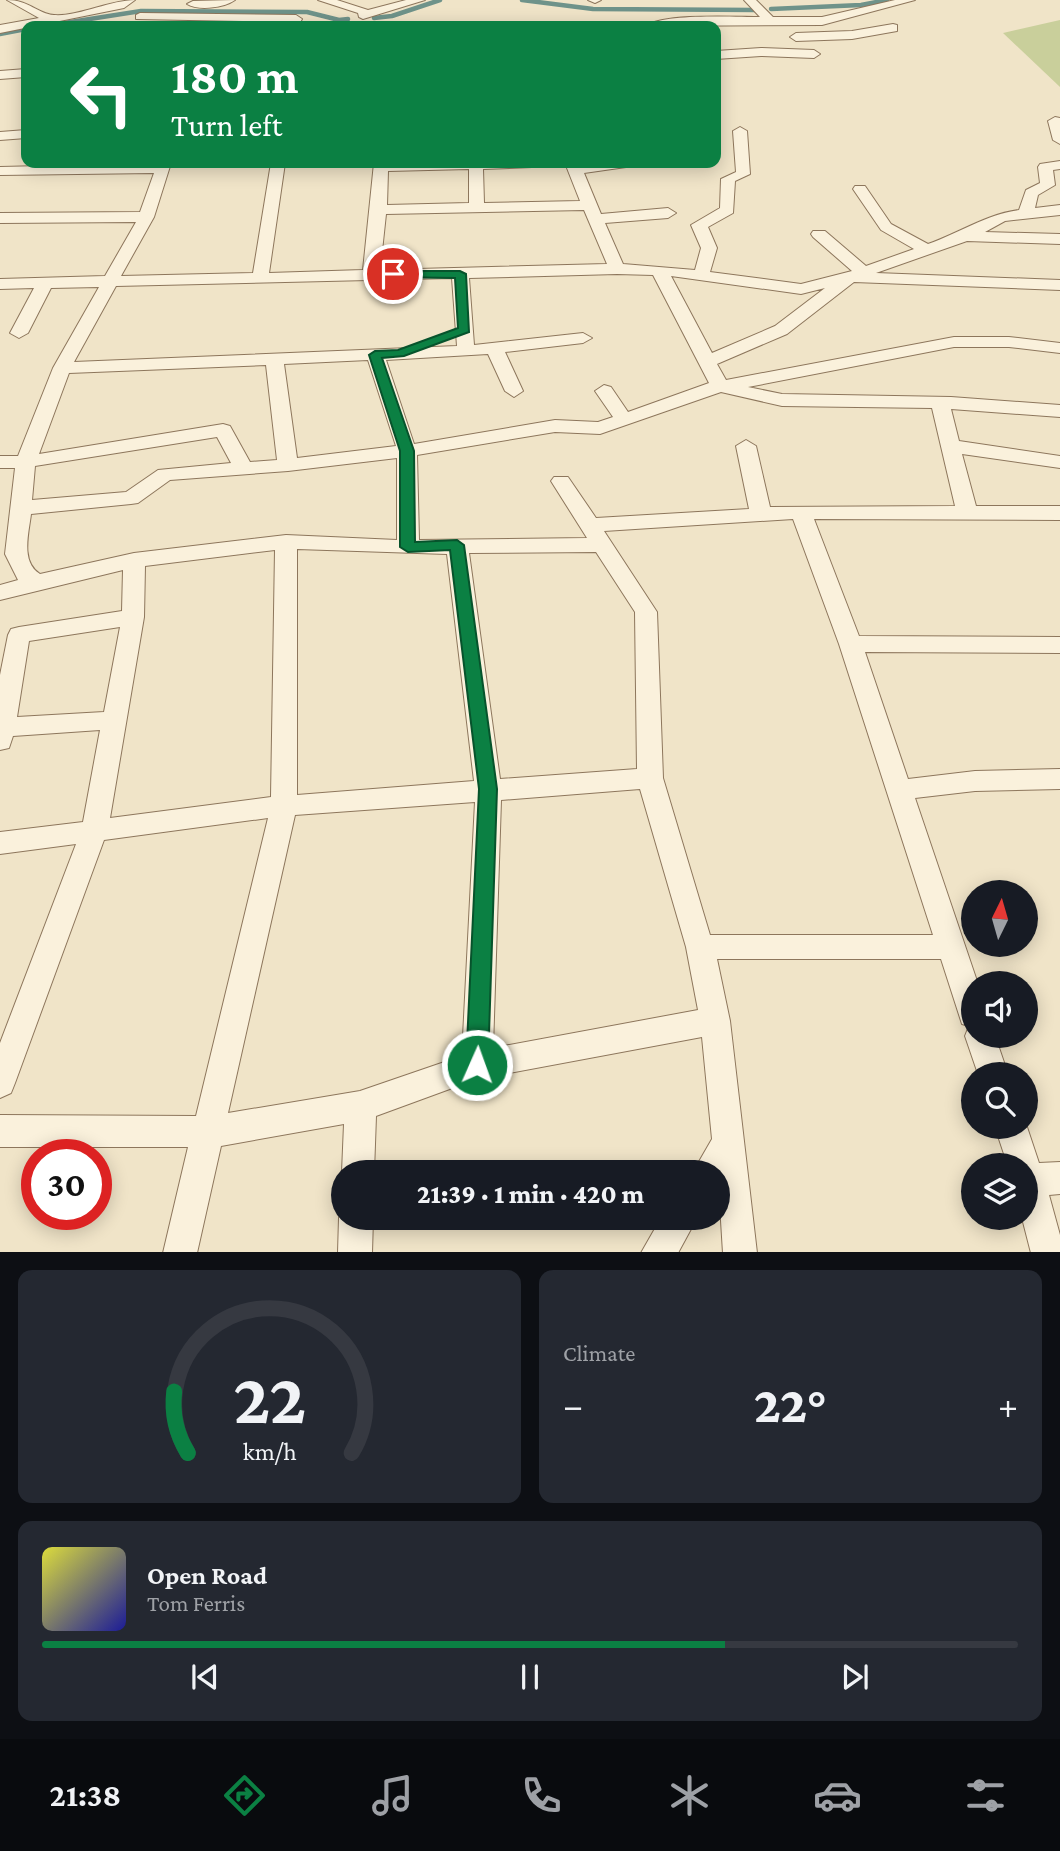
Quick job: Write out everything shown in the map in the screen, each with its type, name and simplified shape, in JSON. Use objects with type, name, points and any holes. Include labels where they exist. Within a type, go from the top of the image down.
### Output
[{"type":"street","points":[[0,3],[12,0],[51,19]]},
{"type":"street","points":[[41,21],[126,3],[222,3],[229,0]]},
{"type":"street","points":[[324,0],[363,13],[419,0]]},
{"type":"street","points":[[750,0],[772,23]]},
{"type":"street","points":[[721,24],[822,21],[909,0]]},
{"type":"street","points":[[140,17],[296,19],[295,21]]},
{"type":"street","points":[[786,22],[786,36],[793,37],[852,35],[893,28]]},
{"type":"street","points":[[0,29],[21,25]]},
{"type":"street","points":[[721,55],[761,52],[814,54]]},
{"type":"street","points":[[0,75],[21,73]]},
{"type":"street","points":[[1055,121],[1060,140]]},
{"type":"street","points":[[701,276],[709,248],[699,225],[728,210],[728,179],[743,174],[740,131]]},
{"type":"street","points":[[0,136],[21,134]]},
{"type":"street","points":[[1026,212],[1031,193],[1048,185],[1045,167],[1060,165]]},
{"type":"street","points":[[0,171],[98,168]]},
{"type":"street","points":[[0,593],[20,567],[20,508],[26,462],[62,368],[146,217],[162,168]]},
{"type":"street","points":[[262,271],[277,168]]},
{"type":"street","points":[[371,275],[382,168]]},
{"type":"street","points":[[477,168],[477,208]]},
{"type":"street","points":[[574,168],[617,269]]},
{"type":"street","points":[[860,189],[886,227],[926,249]]},
{"type":"street","points":[[379,210],[477,208],[668,213]]},
{"type":"street","points":[[0,284],[207,280],[262,271],[371,275],[617,269],[659,270],[801,289],[857,275],[965,236],[1001,217],[1060,210]]},
{"type":"street","points":[[0,218],[146,217]]},
{"type":"street","points":[[819,234],[857,275]]},
{"type":"street","points":[[965,236],[1060,239]]},
{"type":"street","points":[[659,270],[712,371],[782,400],[940,403],[1060,411]]},
{"type":"street","points":[[460,274],[466,351]]},
{"type":"street","points":[[20,508],[131,498],[165,474],[289,465],[407,451],[555,426],[600,428],[624,420],[781,330],[857,275],[1060,285]]},
{"type":"street","points":[[19,333],[45,283]]},
{"type":"street","points":[[399,354],[464,330]]},
{"type":"street","points":[[62,368],[466,351],[583,338]]},
{"type":"street","points":[[712,371],[954,342],[1009,342],[1060,348]]},
{"type":"street","points":[[494,348],[514,391]]},
{"type":"street","points":[[375,355],[407,451],[408,537]]},
{"type":"street","points":[[274,359],[289,465]]},
{"type":"street","points":[[604,391],[624,420]]},
{"type":"street","points":[[940,403],[967,513]]},
{"type":"street","points":[[0,462],[26,462],[223,430],[243,468]]},
{"type":"street","points":[[746,446],[761,515]]},
{"type":"street","points":[[951,446],[1060,462]]},
{"type":"street","points":[[561,481],[646,612],[650,778],[700,947],[715,1021],[740,1252]]},
{"type":"street","points":[[801,512],[901,790],[961,979]]},
{"type":"street","points":[[20,567],[134,560],[286,542],[408,537],[457,545],[596,535],[801,512],[1060,513]]},
{"type":"street","points":[[180,1252],[284,806],[286,542]]},
{"type":"street","points":[[457,545],[488,789],[477,1065]]},
{"type":"street","points":[[0,1083],[94,832],[133,617],[134,560]]},
{"type":"street","points":[[114,720],[1,734],[19,635],[133,617]]},
{"type":"street","points":[[851,645],[1060,645]]},
{"type":"street","points":[[0,843],[284,806],[650,778]]},
{"type":"street","points":[[901,790],[975,781],[1060,779]]},
{"type":"street","points":[[700,947],[950,947]]},
{"type":"street","points":[[0,1131],[210,1132],[360,1107],[477,1065],[715,1021]]},
{"type":"street","points":[[358,1160],[360,1107]]},
{"type":"street","points":[[717,1160],[728,1143]]},
{"type":"street","points":[[1038,1196],[1048,1252]]},
{"type":"street","points":[[355,1252],[356,1230]]},
{"type":"street","points":[[658,1252],[672,1230]]},
{"type":"green space","points":[[1060,20],[1060,87],[1003,33]]},
{"type":"waterway","points":[[374,18],[392,16],[440,0]]},
{"type":"waterway","points":[[522,0],[593,9],[756,10]]},
{"type":"waterway","points":[[771,9],[861,5],[887,0]]},
{"type":"waterway","points":[[77,21],[141,11],[307,12],[339,20],[348,19]]},
{"type":"waterway","points":[[0,34],[21,30]]},
{"type":"route","points":[[393,274],[460,274],[464,330],[399,354],[375,355],[407,451],[408,547],[457,545],[488,789],[477,1065]]}]
